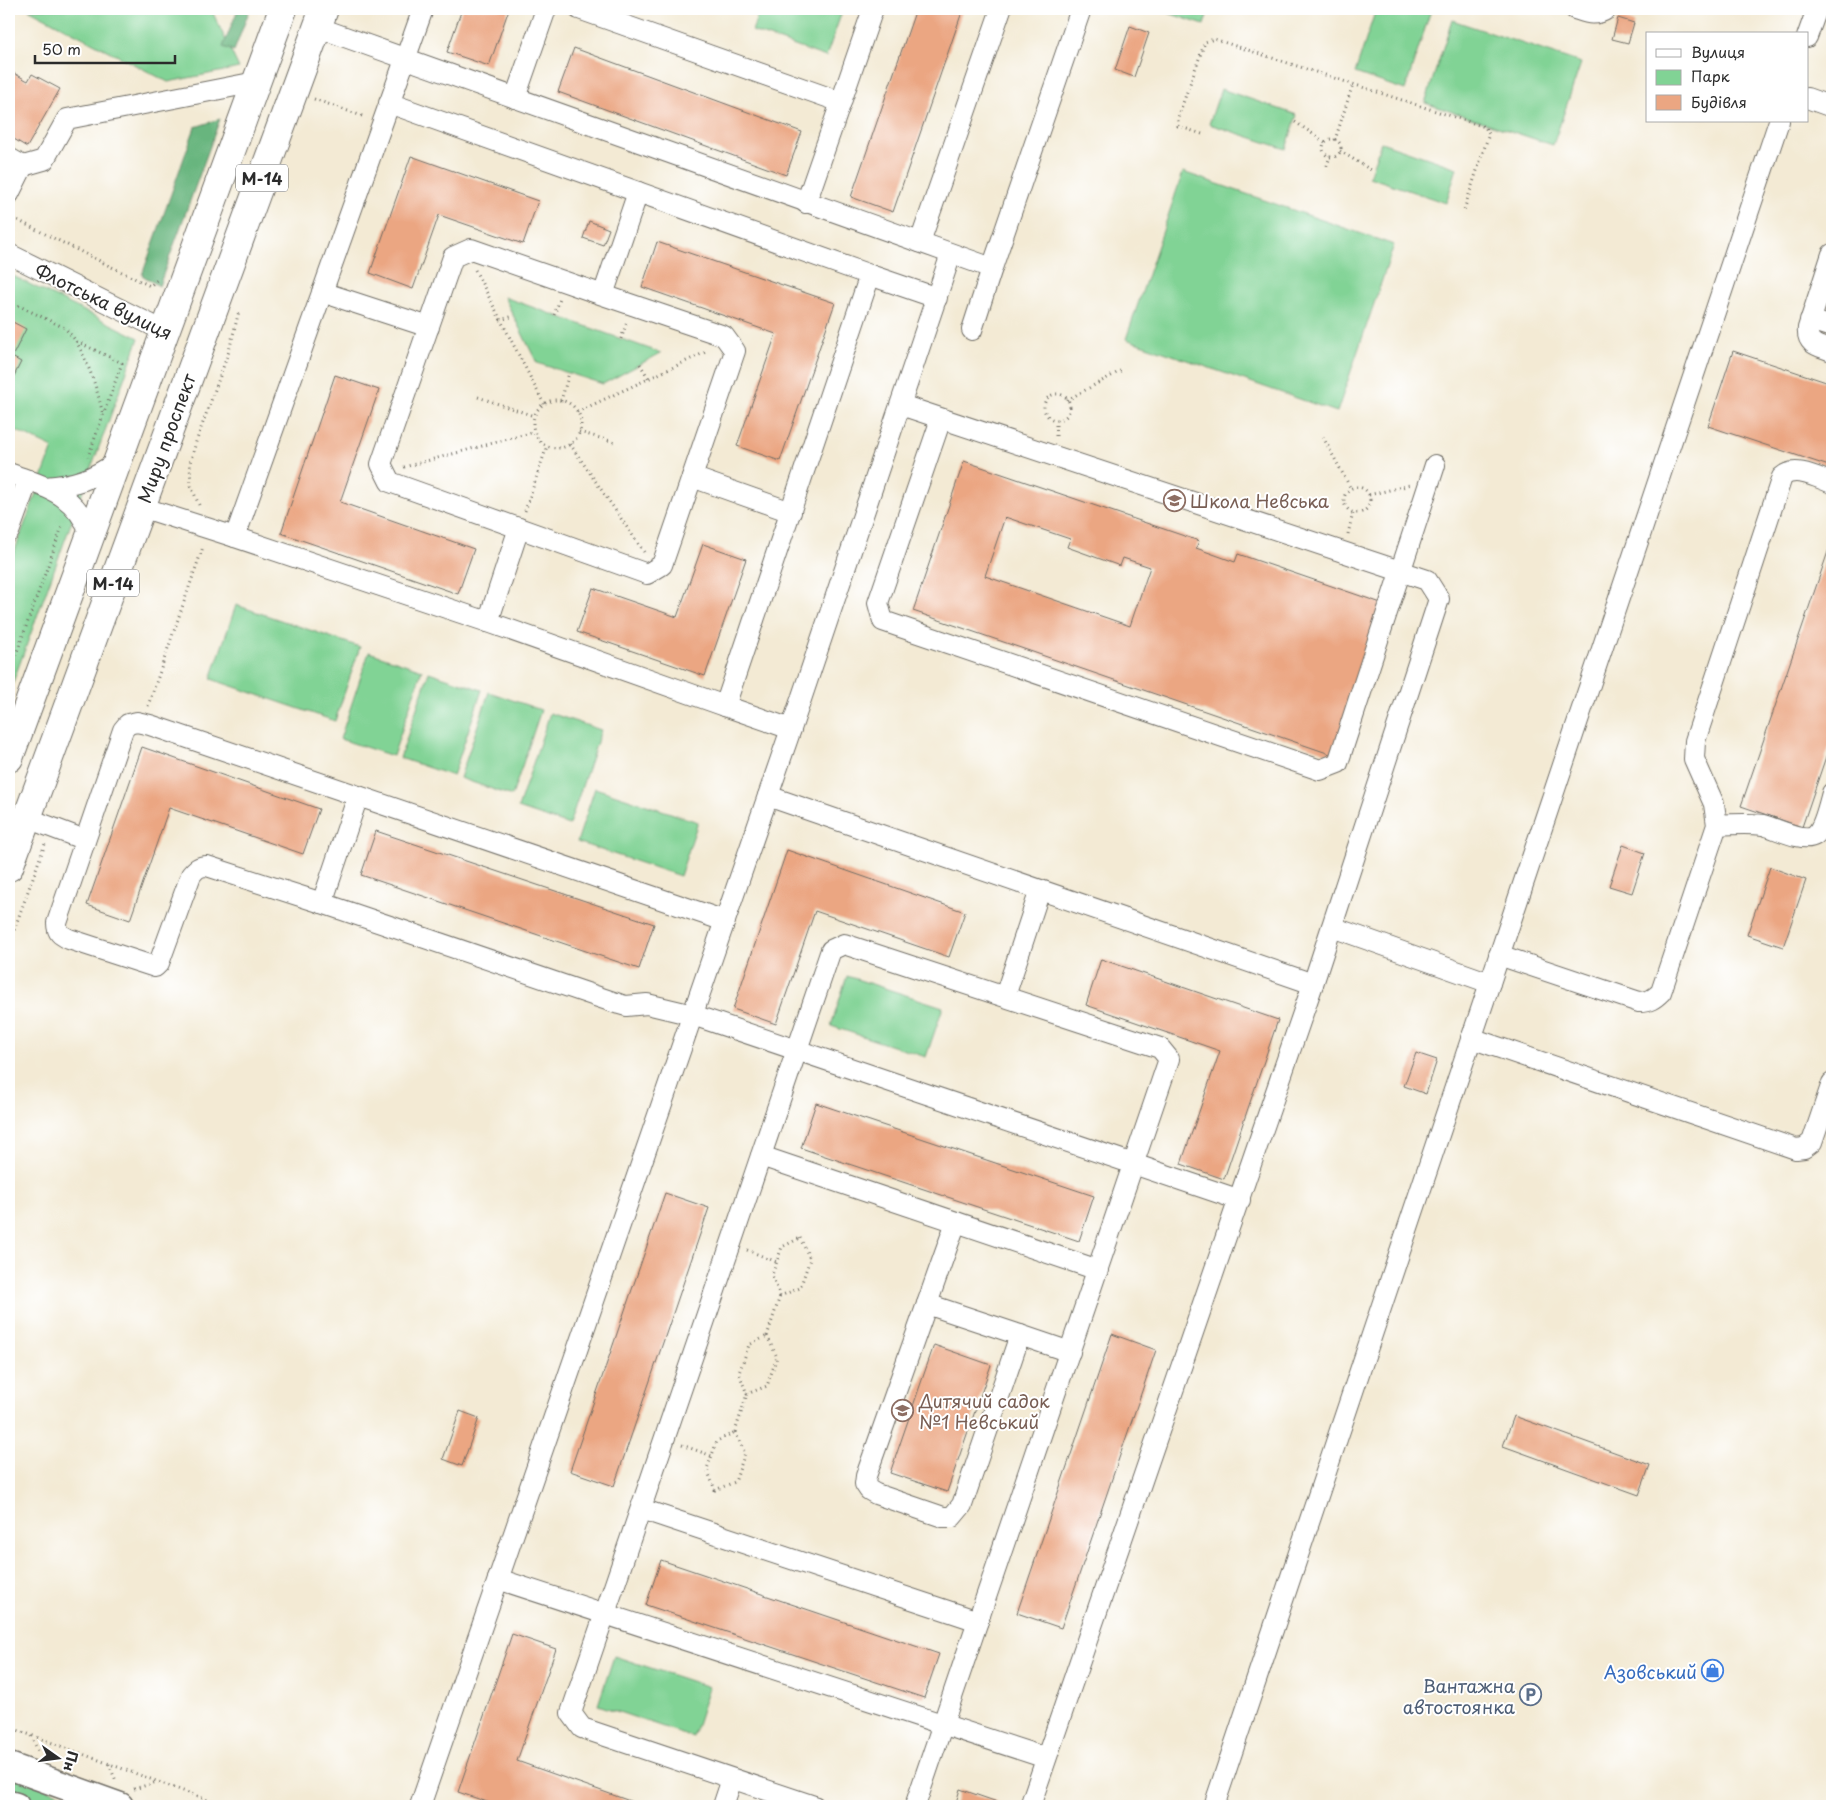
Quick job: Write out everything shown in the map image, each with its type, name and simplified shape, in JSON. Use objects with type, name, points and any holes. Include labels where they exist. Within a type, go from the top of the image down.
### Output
[{"type":"highway","name":"Миру проспект","points":[[9,758],[17,718],[92,534],[283,9]]},
{"type":"highway","name":"Миру проспект","points":[[9,867],[39,823],[141,507],[321,18]]},
{"type":"highway","name":"Флотська вулиця","points":[[166,332],[200,348]]},
{"type":"main road","points":[[9,1766],[123,1793]]},
{"type":"main road","points":[[9,1804],[16,1806]]},
{"type":"street","points":[[235,537],[423,9]]},
{"type":"street","points":[[515,98],[546,9]]},
{"type":"street","points":[[579,9],[840,102]]},
{"type":"street","points":[[806,203],[873,9]]},
{"type":"street","points":[[920,242],[1001,9]]},
{"type":"street","points":[[972,330],[1081,9]]},
{"type":"street","points":[[1575,9],[1591,14],[1600,13],[1606,9]]},
{"type":"street","points":[[1808,34],[1817,9]]},
{"type":"street","points":[[321,18],[405,59],[992,268]]},
{"type":"street","points":[[9,194],[16,162],[44,160],[67,119],[256,82]]},
{"type":"street","points":[[1808,98],[1832,108]]},
{"type":"street","points":[[389,103],[937,298]]},
{"type":"street","points":[[1214,1806],[1779,122]]},
{"type":"street","points":[[603,295],[638,192]]},
{"type":"street","points":[[471,250],[724,336],[735,351],[662,564],[647,574],[390,482],[381,464],[453,256],[465,252],[471,250]]},
{"type":"street","name":"Флотська вулиця","points":[[9,254],[166,332]]},
{"type":"street","points":[[420,1806],[791,729],[952,254]]},
{"type":"street","points":[[1832,254],[1810,320],[1807,335],[1808,340],[1813,344],[1832,351]]},
{"type":"street","points":[[725,706],[870,274]]},
{"type":"street","points":[[322,292],[429,327]]},
{"type":"street","points":[[1810,320],[1832,327]]},
{"type":"street","points":[[900,405],[1427,580],[1439,600],[1314,984],[1030,1806]]},
{"type":"street","points":[[941,419],[878,602],[882,620],[1320,770],[1338,763],[1432,472]]},
{"type":"street","points":[[36,484],[65,486],[84,481],[102,473],[118,461]]},
{"type":"street","points":[[1499,955],[1639,1002],[1653,999],[1660,992],[1717,826],[1714,804],[1694,759],[1695,741],[1782,477],[1791,471],[1832,483]]},
{"type":"street","points":[[9,473],[57,492],[71,502],[86,521],[92,534]]},
{"type":"street","points":[[692,477],[791,512]]},
{"type":"street","points":[[9,532],[36,484]]},
{"type":"street","points":[[141,507],[488,622],[791,729]]},
{"type":"street","points":[[488,622],[519,528]]},
{"type":"street","points":[[724,921],[142,723],[128,724],[124,730],[57,923],[57,930],[69,940],[149,967],[155,967],[159,963],[191,876],[195,869],[207,866],[619,1004],[626,1006],[647,1004],[692,1015],[1240,1200]]},
{"type":"street","points":[[1717,826],[1744,823],[1764,826],[1807,838],[1814,835],[1820,829],[1832,793]]},
{"type":"street","points":[[322,903],[358,796]]},
{"type":"street","points":[[768,796],[1314,984]]},
{"type":"street","points":[[39,823],[85,840]]},
{"type":"street","points":[[1005,996],[1040,890]]},
{"type":"street","points":[[1332,927],[1490,983]]},
{"type":"street","points":[[814,1806],[582,1728],[571,1713],[831,950],[844,944],[1160,1048],[1170,1059],[915,1806]]},
{"type":"street","points":[[1471,1038],[1796,1149],[1804,1148],[1812,1142],[1832,1083]]},
{"type":"street","points":[[761,1156],[1098,1270]]},
{"type":"street","points":[[956,1222],[866,1476],[865,1484],[869,1490],[943,1517],[952,1517],[962,1506],[1020,1335]]},
{"type":"street","points":[[927,1304],[1070,1352]]},
{"type":"street","points":[[641,1509],[978,1620]]},
{"type":"street","points":[[498,1579],[1046,1758]]},
{"type":"street","points":[[723,1806],[732,1779]]},
{"type":"path","points":[[1202,134],[1178,126],[1178,117],[1205,42],[1214,39],[1485,127],[1489,134],[1464,210]]},
{"type":"path","points":[[1335,140],[1353,84]]},
{"type":"path","points":[[310,107],[313,98],[382,123]]},
{"type":"path","points":[[1295,122],[1325,142]]},
{"type":"path","points":[[1330,139],[1340,144],[1340,151],[1336,156],[1330,156],[1324,151],[1325,142],[1330,139]]},
{"type":"path","points":[[1340,151],[1371,170]]},
{"type":"path","points":[[1326,166],[1330,156]]},
{"type":"path","points":[[9,216],[150,286],[161,276]]},
{"type":"path","points":[[465,252],[544,404]]},
{"type":"path","points":[[9,301],[64,328],[76,341],[88,364],[97,389],[103,415]]},
{"type":"path","points":[[142,723],[214,513],[197,503],[190,486],[190,464],[196,442],[229,351],[241,306]]},
{"type":"path","points":[[500,320],[514,316]]},
{"type":"path","points":[[76,341],[122,363]]},
{"type":"path","points":[[577,412],[729,342]]},
{"type":"path","points":[[640,364],[648,379]]},
{"type":"path","points":[[1067,400],[1124,369]]},
{"type":"path","points":[[561,401],[569,373]]},
{"type":"path","points":[[1057,394],[1067,400],[1069,410],[1065,417],[1054,420],[1047,416],[1044,404],[1049,397],[1057,394]]},
{"type":"path","points":[[478,397],[534,416]]},
{"type":"path","points":[[551,401],[561,401],[572,406],[577,412],[580,419],[580,432],[570,444],[559,448],[547,446],[538,439],[534,432],[534,416],[544,404],[551,401]]},
{"type":"path","points":[[385,472],[534,432]]},
{"type":"path","points":[[580,432],[614,442]]},
{"type":"path","points":[[1323,437],[1351,489]]},
{"type":"path","points":[[570,444],[655,569]]},
{"type":"path","points":[[519,528],[547,446]]},
{"type":"path","points":[[1369,495],[1432,472]]},
{"type":"path","points":[[1361,488],[1369,495],[1370,501],[1366,509],[1360,513],[1351,512],[1345,506],[1346,494],[1351,489],[1361,488]]},
{"type":"path","points":[[9,944],[39,823]]},
{"type":"path","points":[[747,1394],[767,1386],[777,1357],[767,1336],[780,1296],[772,1275],[782,1247],[800,1238],[810,1259],[800,1288],[780,1296]]},
{"type":"path","points":[[731,1244],[777,1262]]},
{"type":"path","points":[[735,1432],[717,1441],[707,1469],[715,1490],[735,1482],[745,1453],[735,1432],[747,1394],[739,1373],[749,1345],[767,1336]]},
{"type":"path","points":[[664,1439],[712,1456]]},
{"type":"path","points":[[9,1728],[224,1806]]},
{"type":"path","points":[[30,1735],[40,1756]]},
{"type":"path","points":[[109,1764],[123,1793],[157,1782]]},
{"type":"green space","points":[[28,9],[211,9],[239,68],[168,82]]},
{"type":"green space","points":[[238,9],[250,9],[234,51],[223,47]]},
{"type":"green space","points":[[760,9],[843,9],[826,57],[752,31]]},
{"type":"green space","points":[[1156,9],[1209,9],[1204,25]]},
{"type":"green space","points":[[1376,9],[1431,10],[1405,90],[1355,73]]},
{"type":"green space","points":[[1452,20],[1581,63],[1553,145],[1425,103]]},
{"type":"green space","points":[[1221,89],[1297,115],[1286,149],[1209,124]]},
{"type":"green space","points":[[220,119],[159,286],[142,275],[195,127]]},
{"type":"green space","points":[[1381,142],[1457,168],[1446,203],[1369,177]]},
{"type":"green space","points":[[1183,172],[1394,245],[1337,412],[1126,339]]},
{"type":"green space","points":[[9,274],[139,338],[9,693],[9,566],[53,448],[9,427]]},
{"type":"green space","points":[[504,297],[661,353],[603,384],[537,363]]},
{"type":"green space","points":[[236,605],[360,647],[335,721],[211,679]]},
{"type":"green space","points":[[369,652],[422,670],[393,756],[340,739]]},
{"type":"green space","points":[[429,672],[482,690],[453,776],[400,758]]},
{"type":"green space","points":[[489,692],[541,710],[512,796],[460,778]]},
{"type":"green space","points":[[550,713],[601,730],[569,825],[518,808]]},
{"type":"green space","points":[[595,788],[698,822],[680,876],[577,842]]},
{"type":"green space","points":[[847,976],[943,1007],[926,1057],[831,1026]]},
{"type":"green space","points":[[614,1656],[709,1687],[693,1737],[598,1705]]},
{"type":"green space","points":[[9,1775],[94,1806],[41,1806],[9,1795]]},
{"type":"building","points":[[462,9],[509,9],[489,66],[447,52]]},
{"type":"building","points":[[916,9],[963,9],[893,212],[851,197]]},
{"type":"building","points":[[1618,18],[1634,23],[1628,43],[1612,39]]},
{"type":"building","points":[[1130,26],[1149,33],[1134,77],[1115,70]]},
{"type":"building","points":[[574,48],[802,132],[786,175],[558,92]]},
{"type":"building","points":[[9,65],[12,67],[10,71],[28,81],[32,74],[60,89],[27,147],[9,136]]},
{"type":"building","points":[[411,156],[538,201],[523,244],[439,215],[413,289],[370,273]]},
{"type":"building","points":[[589,221],[609,229],[603,245],[583,238]]},
{"type":"building","points":[[657,242],[835,303],[780,461],[737,446],[776,334],[642,287]]},
{"type":"building","points":[[9,320],[26,329],[12,357],[21,362],[9,386]]},
{"type":"building","points":[[1733,351],[1832,384],[1832,467],[1708,426]]},
{"type":"building","points":[[335,375],[379,390],[340,502],[474,549],[458,594],[281,533]]},
{"type":"building","points":[[964,461],[1199,541],[1196,548],[1235,562],[1238,554],[1384,604],[1333,755],[913,611]],"holes":[[[1005,517],[1070,539],[1067,547],[1120,566],[1123,558],[1150,567],[1130,626],[985,576]]]},
{"type":"building","points":[[1832,540],[1832,739],[1802,827],[1741,806]]},
{"type":"building","points":[[703,544],[746,559],[705,676],[577,632],[593,588],[677,617]]},
{"type":"building","points":[[142,747],[319,809],[303,854],[169,808],[130,920],[87,905]]},
{"type":"building","points":[[376,831],[654,924],[639,969],[361,875]]},
{"type":"building","points":[[1623,845],[1645,853],[1632,893],[1609,886]]},
{"type":"building","points":[[787,850],[965,912],[949,957],[815,911],[776,1024],[733,1009]]},
{"type":"building","points":[[1770,867],[1806,880],[1783,947],[1747,935]]},
{"type":"building","points":[[1101,959],[1278,1020],[1224,1179],[1181,1164],[1220,1051],[1086,1005]]},
{"type":"building","points":[[1416,1053],[1437,1060],[1426,1094],[1404,1086]]},
{"type":"building","points":[[816,1103],[1094,1196],[1079,1241],[801,1148]]},
{"type":"building","points":[[665,1193],[709,1208],[614,1486],[570,1471]]},
{"type":"building","points":[[1112,1334],[1156,1350],[1061,1628],[1017,1613]]},
{"type":"building","points":[[934,1345],[991,1365],[947,1492],[890,1473]]},
{"type":"building","points":[[460,1411],[479,1418],[462,1466],[443,1459]]},
{"type":"building","points":[[1514,1416],[1650,1465],[1639,1495],[1503,1446]]},
{"type":"building","points":[[661,1560],[939,1654],[924,1698],[646,1605]]},
{"type":"building","points":[[512,1634],[556,1649],[517,1761],[644,1806],[499,1806],[458,1792]]},
{"type":"building","points":[[960,1789],[1003,1804],[1003,1806],[955,1806]]},
{"type":"place","name":"Школа Невська","points":[[1174,500]]},
{"type":"place","name":"Дитячий садок №1 Невський","points":[[903,1410]]},
{"type":"place","name":"Азовський","points":[[1713,1671]]},
{"type":"place","name":"Вантажна автостоянка","points":[[1531,1695]]}]
